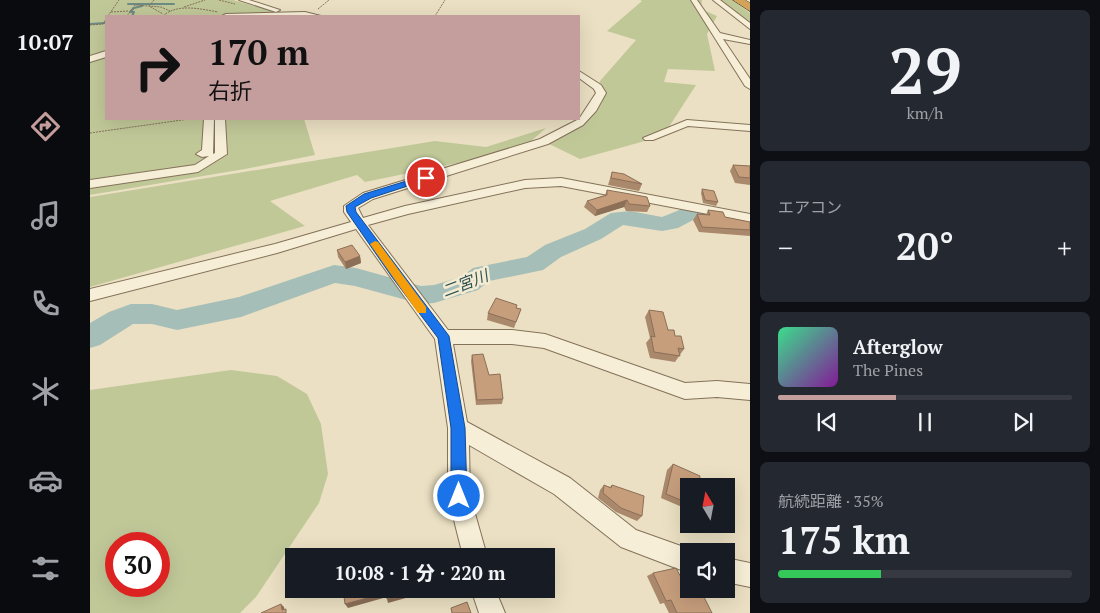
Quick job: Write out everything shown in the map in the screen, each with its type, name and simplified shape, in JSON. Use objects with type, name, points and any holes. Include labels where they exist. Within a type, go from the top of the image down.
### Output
[{"type":"highway","points":[[738,0],[750,8]]},
{"type":"street","points":[[694,0],[750,86]]},
{"type":"street","points":[[716,0],[750,27]]},
{"type":"street","points":[[240,3],[270,8],[293,15]]},
{"type":"street","points":[[252,15],[270,8]]},
{"type":"street","points":[[223,14],[236,15]]},
{"type":"street","points":[[716,34],[750,42]]},
{"type":"street","points":[[90,50],[105,48]]},
{"type":"street","points":[[90,59],[105,54]]},
{"type":"street","points":[[473,548],[459,496],[458,428],[443,336],[351,212],[351,206],[360,199],[526,148],[574,126],[589,114],[598,102],[601,93],[598,86],[580,75]]},
{"type":"street","points":[[202,154],[208,153],[221,121]]},
{"type":"street","points":[[90,184],[198,168],[208,164],[221,154],[221,121]]},
{"type":"street","points":[[649,138],[688,123],[750,128]]},
{"type":"street","points":[[90,295],[277,248],[405,210],[477,194],[546,182],[561,182],[750,218]]},
{"type":"street","points":[[443,336],[512,337],[545,341],[685,391],[717,389],[750,392]]},
{"type":"street","points":[[458,428],[562,486],[629,539],[680,558]]},
{"type":"street","points":[[735,572],[750,576]]},
{"type":"street","points":[[487,598],[492,613]]},
{"type":"path","points":[[109,15],[119,0]]},
{"type":"path","points":[[149,6],[154,0]]},
{"type":"path","points":[[149,6],[163,15],[205,0]]},
{"type":"path","points":[[219,0],[240,3]]},
{"type":"path","points":[[436,15],[445,0]]},
{"type":"path","points":[[127,15],[135,5],[161,7],[170,11]]},
{"type":"path","points":[[183,8],[223,14]]},
{"type":"path","points":[[111,12],[129,11]]},
{"type":"path","points":[[90,25],[105,22]]},
{"type":"path","points":[[90,133],[182,120]]},
{"type":"green space","points":[[90,0],[233,0],[285,15],[105,15],[105,120],[304,120],[315,155],[245,169],[90,195]]},
{"type":"green space","points":[[640,0],[702,0],[701,9],[717,16],[707,34],[715,71],[668,69],[664,82],[696,85],[663,136],[580,159],[547,143],[592,111],[600,81],[636,40],[607,31],[642,1]]},
{"type":"green space","points":[[717,0],[732,0],[750,13],[750,26]]},
{"type":"green space","points":[[546,128],[521,150],[365,182],[357,175],[270,201],[305,226],[90,287],[90,197],[435,141],[486,147]]},
{"type":"green space","points":[[231,370],[277,376],[307,394],[321,424],[328,474],[319,503],[289,548],[285,548],[285,554],[256,597],[240,613],[90,613],[90,390]]},
{"type":"building","points":[[733,165],[750,166],[750,178],[739,177]]},
{"type":"building","points":[[612,172],[624,174],[642,184],[611,178]]},
{"type":"building","points":[[702,189],[714,191],[718,202],[705,200]]},
{"type":"building","points":[[607,190],[647,197],[650,206],[629,204],[627,200],[597,210],[587,201],[607,195]]},
{"type":"building","points":[[708,210],[723,212],[725,217],[750,222],[750,230],[702,227],[697,214],[710,215]]},
{"type":"building","points":[[352,245],[360,256],[345,262],[337,250]]},
{"type":"building","points":[[496,298],[517,305],[516,308],[521,309],[516,322],[488,313]]},
{"type":"building","points":[[649,310],[663,312],[668,330],[674,330],[675,336],[681,336],[684,349],[678,348],[680,356],[654,352],[651,336],[655,337]]},
{"type":"building","points":[[483,354],[489,375],[500,374],[503,399],[477,400],[472,355]]},
{"type":"building","points":[[673,464],[700,476],[700,478],[680,478],[680,500],[666,494]]},
{"type":"building","points":[[604,485],[611,488],[612,485],[644,496],[642,516],[621,508],[603,493]]},
{"type":"building","points":[[676,568],[680,575],[680,598],[704,598],[712,613],[677,613],[671,600],[666,601],[653,573]]},
{"type":"building","points":[[344,598],[367,598],[345,604]]},
{"type":"building","points":[[467,602],[471,613],[452,613],[451,608]]},
{"type":"building","points":[[281,604],[282,610],[286,609],[286,613],[261,613]]},
{"type":"waterway","points":[[128,4],[174,4]]},
{"type":"waterway","points":[[132,15],[134,12],[130,12],[134,8],[142,6]]},
{"type":"waterway","points":[[90,24],[105,23]]},
{"type":"waterway","name":"二宮川","points":[[90,337],[119,319],[131,314],[152,314],[177,320],[241,307],[334,274],[356,277],[421,295],[434,294],[469,284],[482,274],[534,264],[553,251],[593,234],[619,218],[630,218],[662,224],[670,223],[692,212],[750,223]]},
{"type":"slow traffic","points":[[375,244],[422,310]]},
{"type":"route","points":[[426,178],[360,199],[351,206],[351,212],[361,223],[423,312],[443,336],[458,428],[459,496]]}]
